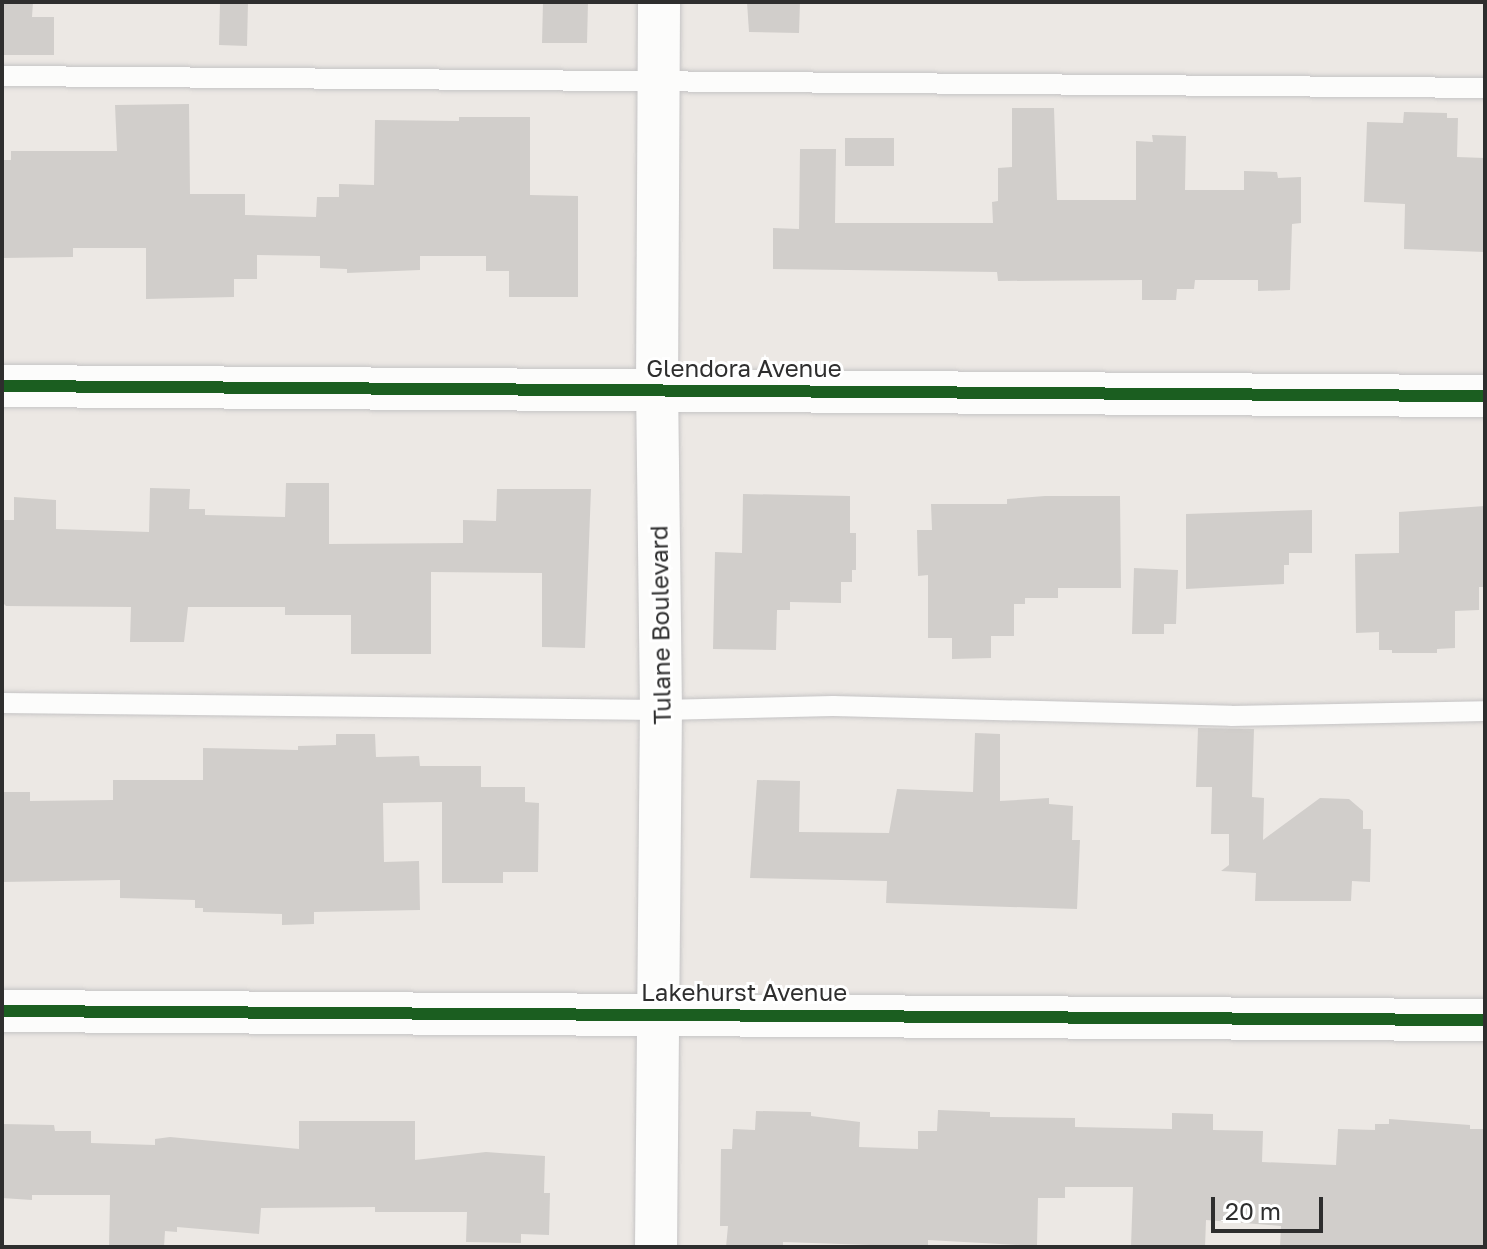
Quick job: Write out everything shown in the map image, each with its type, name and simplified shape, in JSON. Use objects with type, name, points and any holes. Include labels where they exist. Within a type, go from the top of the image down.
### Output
[{"type":"street","name":"Tulane Boulevard","points":[[656,1247],[661,710],[657,389],[659,2]]},
{"type":"street","name":"Glendora Avenue","points":[[2,386],[1485,396]]},
{"type":"street","name":"Lakehurst Avenue","points":[[2,1011],[1485,1020]]},
{"type":"lane","points":[[2,76],[1485,88]]},
{"type":"lane","points":[[2,703],[661,710],[833,706],[1231,716],[1485,711]]},
{"type":"building","points":[[2,2],[33,2],[32,17],[54,17],[54,55],[2,55]]},
{"type":"building","points":[[220,2],[248,2],[247,46],[219,45]]},
{"type":"building","points":[[543,2],[588,2],[587,43],[542,43]]},
{"type":"building","points":[[747,2],[800,2],[799,33],[749,32]]},
{"type":"building","points":[[189,104],[190,194],[245,194],[245,215],[316,217],[317,197],[339,197],[339,184],[374,185],[375,120],[459,121],[459,117],[530,117],[530,195],[578,196],[578,297],[509,297],[509,271],[486,271],[486,256],[420,256],[420,270],[347,273],[347,269],[320,268],[320,256],[257,255],[257,279],[234,279],[234,297],[146,299],[146,248],[73,248],[73,257],[2,258],[2,160],[11,160],[11,151],[117,151],[115,105]]},
{"type":"building","points":[[1012,108],[1054,108],[1057,200],[1136,200],[1136,141],[1153,142],[1152,135],[1186,136],[1185,190],[1244,190],[1244,171],[1277,172],[1278,178],[1301,177],[1301,223],[1292,224],[1290,290],[1258,291],[1258,280],[1195,280],[1194,289],[1177,289],[1176,300],[1142,300],[1142,280],[998,281],[997,272],[773,269],[773,228],[799,229],[800,149],[836,149],[835,223],[993,223],[992,202],[998,201],[998,168],[1012,167]]},
{"type":"building","points":[[1404,112],[1447,113],[1447,118],[1458,118],[1457,157],[1485,158],[1485,252],[1404,249],[1405,204],[1364,202],[1367,122],[1403,123]]},
{"type":"building","points":[[845,138],[894,138],[894,166],[845,166]]},
{"type":"building","points":[[286,483],[329,483],[329,544],[463,543],[463,520],[496,521],[497,489],[591,489],[585,648],[542,647],[542,573],[431,572],[431,654],[351,654],[351,615],[285,615],[285,607],[188,607],[184,642],[130,642],[131,607],[6,606],[2,602],[2,520],[14,520],[14,497],[56,500],[56,529],[149,532],[150,488],[190,489],[189,509],[205,509],[205,515],[285,517]]},
{"type":"building","points":[[743,494],[850,496],[850,533],[856,533],[856,570],[852,570],[852,582],[841,582],[841,603],[790,602],[790,610],[777,610],[776,650],[713,649],[715,552],[742,553]]},
{"type":"building","points":[[1120,496],[1121,588],[1058,588],[1058,598],[1025,598],[1025,604],[1014,604],[1014,636],[991,636],[991,658],[952,659],[952,638],[928,638],[928,575],[918,576],[917,530],[932,530],[931,504],[1007,504],[1007,499]]},
{"type":"building","points":[[1485,506],[1485,587],[1479,587],[1479,610],[1455,611],[1455,648],[1437,649],[1437,653],[1392,653],[1392,650],[1379,650],[1379,632],[1356,633],[1355,554],[1399,553],[1399,512]]},
{"type":"building","points":[[1312,510],[1312,553],[1289,553],[1289,565],[1284,565],[1284,584],[1186,589],[1186,514]]},
{"type":"building","points":[[1134,568],[1178,570],[1176,624],[1164,624],[1164,634],[1132,634]]},
{"type":"building","points":[[1198,728],[1254,729],[1252,797],[1264,798],[1263,840],[1320,798],[1349,799],[1363,811],[1363,829],[1371,829],[1370,882],[1352,881],[1351,901],[1255,901],[1256,873],[1221,871],[1229,865],[1229,834],[1211,834],[1212,787],[1196,787]]},
{"type":"building","points":[[975,733],[1000,734],[1000,801],[1049,798],[1049,804],[1073,806],[1072,840],[1080,840],[1077,909],[886,903],[887,881],[750,878],[757,780],[800,781],[799,832],[889,833],[897,789],[973,792]]},
{"type":"building","points":[[336,734],[375,734],[376,757],[419,756],[420,766],[481,766],[481,787],[525,787],[525,802],[539,803],[538,872],[503,872],[503,883],[442,883],[442,802],[383,803],[384,862],[419,861],[420,910],[314,912],[314,924],[282,925],[282,914],[203,912],[203,908],[195,908],[195,900],[120,898],[120,880],[2,882],[2,792],[30,792],[30,801],[113,800],[113,780],[203,780],[203,748],[298,750],[298,746],[336,745]]},
{"type":"building","points":[[938,1110],[990,1112],[990,1117],[1075,1118],[1075,1127],[1172,1129],[1172,1113],[1213,1114],[1213,1130],[1263,1131],[1262,1162],[1336,1165],[1338,1129],[1375,1130],[1375,1124],[1389,1124],[1389,1119],[1470,1125],[1470,1129],[1485,1129],[1485,1247],[1280,1247],[1281,1226],[1206,1220],[1205,1247],[1131,1247],[1133,1187],[1065,1187],[1065,1198],[1038,1198],[1037,1246],[928,1240],[928,1247],[783,1242],[783,1247],[726,1247],[728,1226],[720,1226],[721,1149],[732,1149],[733,1129],[755,1130],[756,1111],[811,1112],[811,1116],[860,1122],[859,1147],[918,1149],[918,1131],[937,1131]]},
{"type":"building","points":[[299,1121],[415,1121],[415,1160],[486,1152],[545,1156],[544,1193],[550,1193],[549,1235],[521,1234],[521,1243],[466,1242],[467,1212],[375,1212],[375,1207],[261,1208],[259,1234],[177,1227],[177,1232],[165,1231],[164,1247],[109,1247],[110,1195],[32,1195],[32,1200],[2,1198],[2,1124],[54,1125],[55,1131],[91,1131],[91,1143],[155,1145],[155,1139],[170,1137],[299,1149]]},
{"type":"cycle path","points":[[2,386],[1485,396]]},
{"type":"cycle path","points":[[2,1011],[1485,1020]]}]
